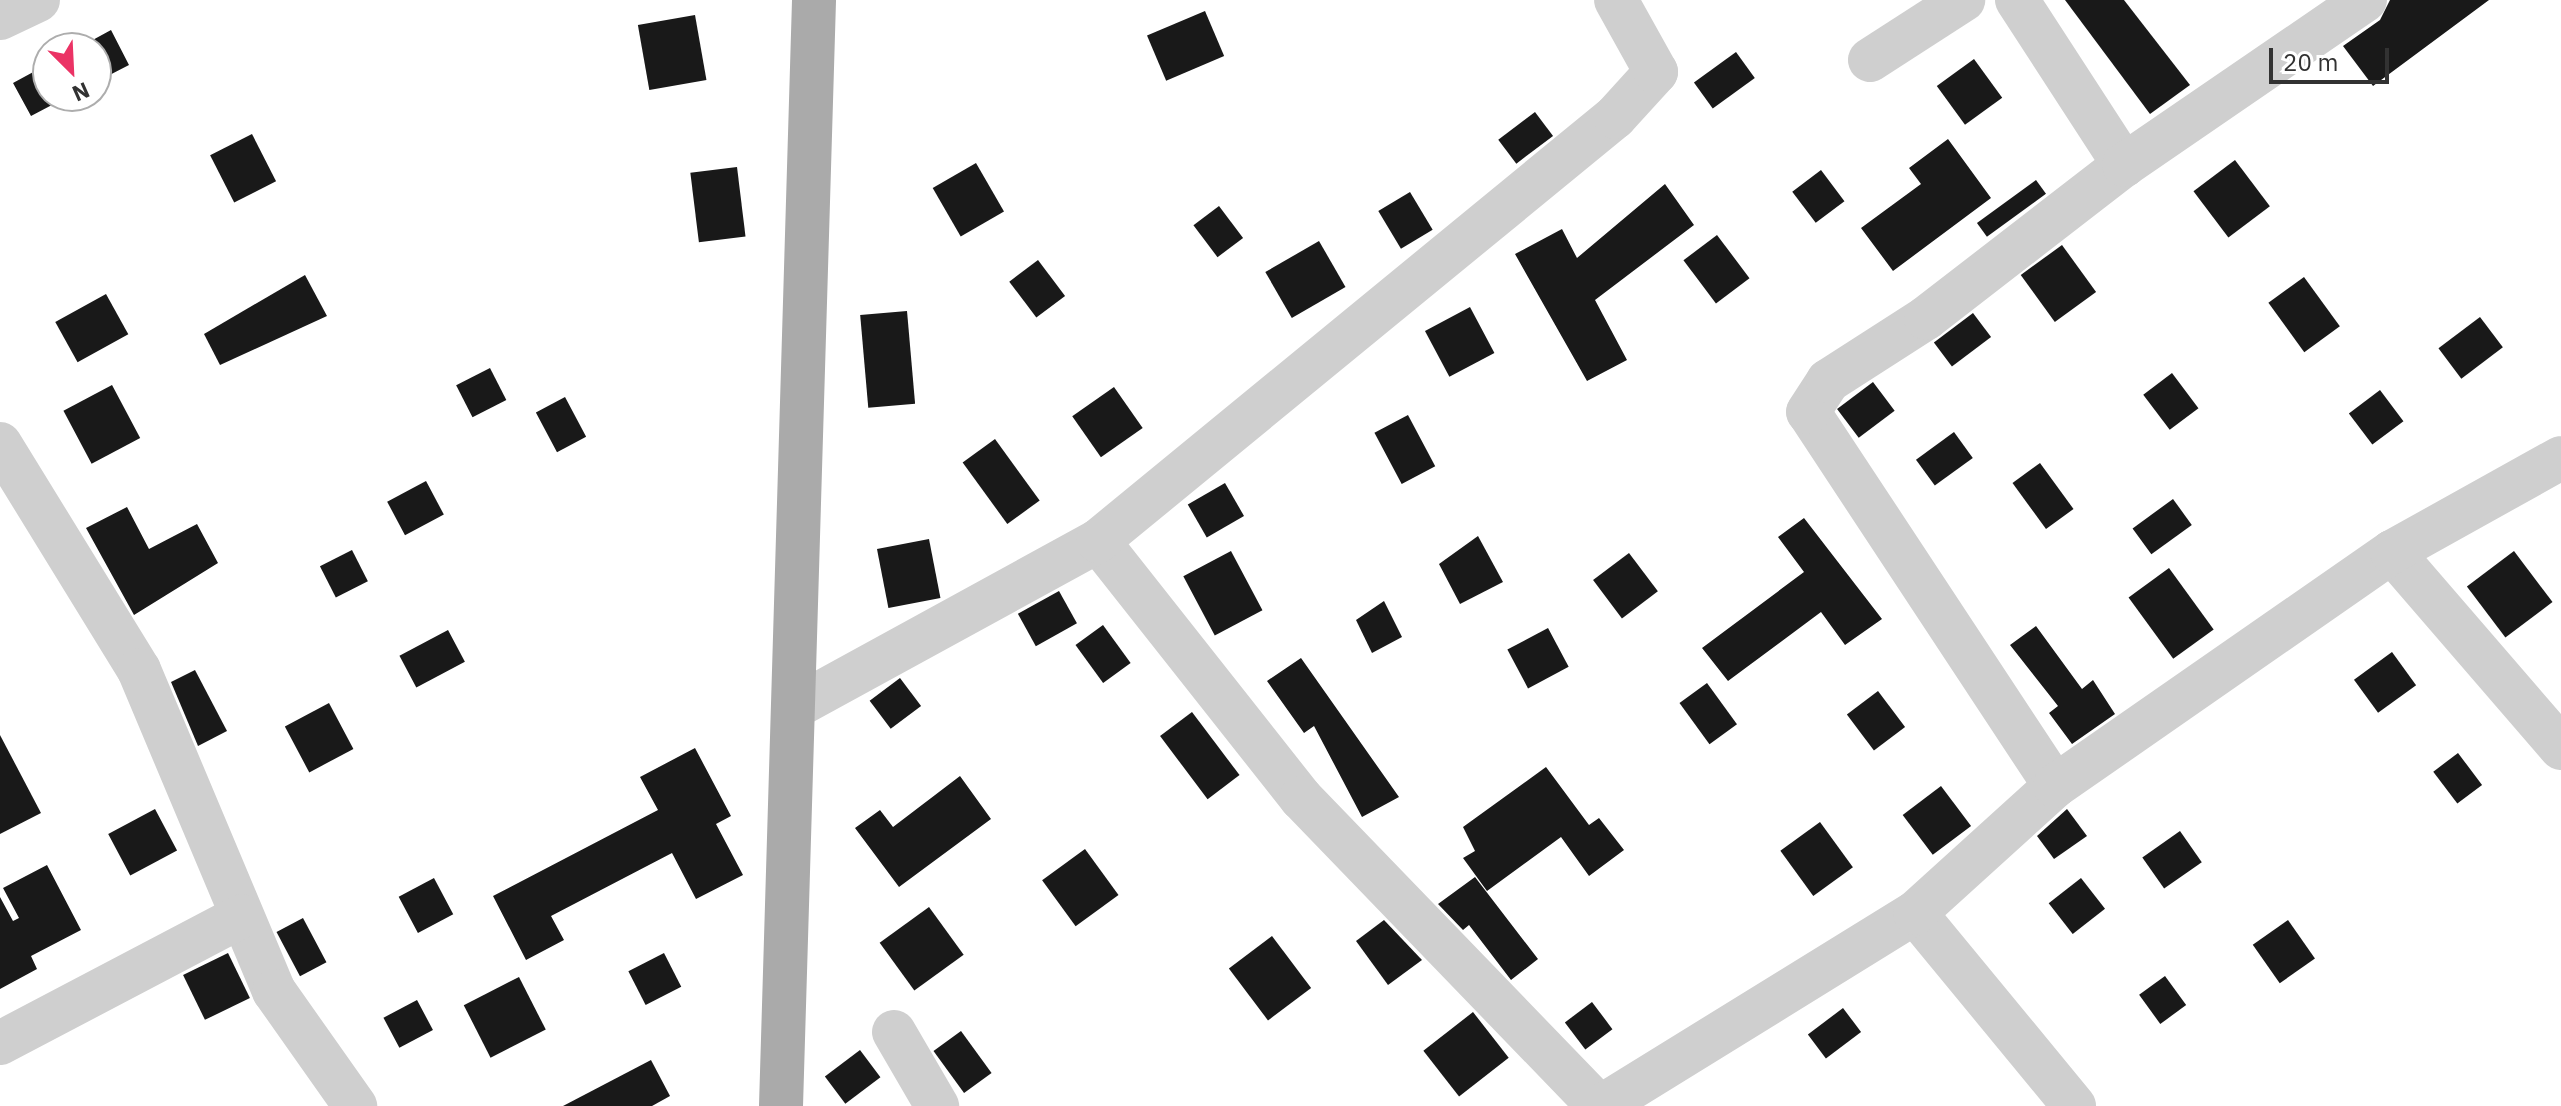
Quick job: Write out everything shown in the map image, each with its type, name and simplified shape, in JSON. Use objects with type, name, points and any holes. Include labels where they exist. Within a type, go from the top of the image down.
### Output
[{"type":"main road","points":[[781,1106],[814,0]]},
{"type":"street","points":[[0,18],[38,0]]},
{"type":"street","points":[[793,708],[1098,541],[1615,117],[1656,72],[1616,0]]},
{"type":"street","points":[[1870,60],[1963,0]]},
{"type":"street","points":[[2017,0],[2124,165]]},
{"type":"street","points":[[2055,786],[1808,412],[1828,381],[1926,318],[2124,165],[2365,0]]},
{"type":"street","points":[[0,444],[139,670],[274,991],[355,1106]]},
{"type":"street","points":[[1098,541],[1301,798],[1600,1106],[1915,913],[2055,786],[2392,552],[2561,458]]},
{"type":"street","points":[[2392,552],[2561,748]]},
{"type":"street","points":[[1915,913],[2074,1106]]},
{"type":"street","points":[[0,1043],[242,916]]},
{"type":"street","points":[[894,1032],[937,1106]]},
{"type":"building","points":[[2065,0],[2124,0],[2190,85],[2150,114]]},
{"type":"building","points":[[2390,0],[2489,0],[2373,86],[2343,46],[2380,20]]},
{"type":"building","points":[[1205,11],[1224,56],[1166,81],[1147,36]]},
{"type":"building","points":[[695,15],[706,80],[649,90],[638,25]]},
{"type":"building","points":[[111,30],[129,65],[112,74],[112,32],[107,32]]},
{"type":"building","points":[[1736,52],[1755,78],[1713,108],[1694,83]]},
{"type":"building","points":[[1974,59],[2002,98],[1965,125],[1937,86]]},
{"type":"building","points":[[32,73],[32,112],[39,112],[31,116],[13,83]]},
{"type":"building","points":[[1535,112],[1553,136],[1516,164],[1498,140]]},
{"type":"building","points":[[252,134],[276,181],[234,203],[210,155]]},
{"type":"building","points":[[1948,139],[1991,198],[1893,271],[1861,228],[1921,184],[1909,168]]},
{"type":"building","points":[[2235,160],[2270,206],[2228,238],[2193,191]]},
{"type":"building","points":[[976,163],[1004,211],[961,236],[933,188]]},
{"type":"building","points":[[737,167],[746,236],[699,242],[690,173]]},
{"type":"building","points":[[1821,170],[1844,201],[1816,223],[1792,192]]},
{"type":"building","points":[[2036,180],[2046,194],[1987,237],[1977,223]]},
{"type":"building","points":[[1665,184],[1694,225],[1595,300],[1627,360],[1587,381],[1515,254],[1562,229],[1577,258]]},
{"type":"building","points":[[1410,192],[1433,230],[1401,249],[1378,211]]},
{"type":"building","points":[[1219,206],[1243,238],[1218,257],[1193,225]]},
{"type":"building","points":[[1717,235],[1749,278],[1716,303],[1683,260]]},
{"type":"building","points":[[1319,241],[1346,287],[1292,318],[1265,272]]},
{"type":"building","points":[[2062,245],[2096,292],[2055,322],[2021,275]]},
{"type":"building","points":[[1038,260],[1065,296],[1036,318],[1009,282]]},
{"type":"building","points":[[305,275],[327,316],[220,365],[204,334]]},
{"type":"building","points":[[2304,277],[2340,326],[2304,352],[2268,303]]},
{"type":"building","points":[[106,294],[128,334],[78,362],[55,322]]},
{"type":"building","points":[[1470,307],[1494,353],[1449,377],[1425,331]]},
{"type":"building","points":[[907,311],[915,404],[868,408],[860,315]]},
{"type":"building","points":[[1973,313],[1991,337],[1952,366],[1934,342]]},
{"type":"building","points":[[2480,317],[2503,347],[2461,379],[2438,348]]},
{"type":"building","points":[[490,368],[506,400],[472,417],[456,385]]},
{"type":"building","points":[[2172,373],[2198,408],[2170,430],[2143,395]]},
{"type":"building","points":[[1873,382],[1895,411],[1859,438],[1837,409]]},
{"type":"building","points":[[112,385],[140,438],[92,464],[63,411]]},
{"type":"building","points":[[1114,387],[1143,428],[1101,457],[1072,416]]},
{"type":"building","points":[[2380,390],[2403,421],[2372,445],[2349,413]]},
{"type":"building","points":[[565,397],[586,437],[557,452],[536,412]]},
{"type":"building","points":[[1408,415],[1435,466],[1402,484],[1374,433]]},
{"type":"building","points":[[1954,432],[1973,458],[1935,486],[1916,460]]},
{"type":"building","points":[[995,439],[1040,500],[1007,524],[963,463]]},
{"type":"building","points":[[2040,463],[2074,509],[2046,529],[2012,483]]},
{"type":"building","points":[[426,481],[444,515],[405,535],[387,502]]},
{"type":"building","points":[[1225,483],[1244,516],[1207,537],[1188,504]]},
{"type":"building","points":[[2173,499],[2192,525],[2151,554],[2133,528]]},
{"type":"building","points":[[127,507],[149,549],[197,524],[218,563],[134,615],[86,528]]},
{"type":"building","points":[[1804,518],[1882,619],[1845,645],[1821,612],[1728,681],[1702,648],[1804,572],[1778,537]]},
{"type":"building","points":[[1478,536],[1503,582],[1460,604],[1439,564]]},
{"type":"building","points":[[929,539],[940,598],[888,608],[877,549]]},
{"type":"building","points":[[352,550],[368,581],[336,598],[320,566]]},
{"type":"building","points":[[1231,551],[1262,610],[1215,636],[1183,576]]},
{"type":"building","points":[[2514,551],[2553,602],[2505,638],[2467,587]]},
{"type":"building","points":[[1629,553],[1658,591],[1622,618],[1593,580]]},
{"type":"building","points":[[2169,568],[2214,629],[2173,659],[2129,597]]},
{"type":"building","points":[[1059,591],[1077,623],[1036,646],[1018,614]]},
{"type":"building","points":[[1384,601],[1402,637],[1372,653],[1356,620]]},
{"type":"building","points":[[1103,625],[1131,663],[1103,683],[1075,645]]},
{"type":"building","points":[[2036,626],[2082,689],[2093,680],[2115,714],[2072,744],[2049,713],[2058,706],[2010,645]]},
{"type":"building","points":[[1548,628],[1569,667],[1528,688],[1507,650]]},
{"type":"building","points":[[448,630],[465,662],[416,688],[399,656]]},
{"type":"building","points":[[2392,652],[2416,685],[2378,713],[2354,680]]},
{"type":"building","points":[[1301,658],[1399,797],[1362,817],[1314,726],[1304,733],[1267,681]]},
{"type":"building","points":[[195,670],[227,731],[198,746],[171,682]]},
{"type":"building","points":[[900,678],[921,706],[891,729],[870,701]]},
{"type":"building","points":[[1707,683],[1737,724],[1709,744],[1679,703]]},
{"type":"building","points":[[1878,691],[1905,727],[1874,750],[1847,714]]},
{"type":"building","points":[[329,703],[353,749],[309,772],[285,726]]},
{"type":"building","points":[[1192,712],[1240,775],[1208,799],[1160,736]]},
{"type":"building","points":[[0,735],[41,813],[0,834]]},
{"type":"building","points":[[695,748],[731,816],[716,824],[743,875],[696,899],[672,853],[551,916],[564,940],[526,960],[493,896],[658,810],[640,777]]},
{"type":"building","points":[[2458,753],[2482,785],[2457,804],[2433,772]]},
{"type":"building","points":[[1546,767],[1589,825],[1599,818],[1624,850],[1589,876],[1561,837],[1487,891],[1463,858],[1475,851],[1463,827]]},
{"type":"building","points":[[960,776],[991,819],[899,887],[855,828],[880,810],[893,827]]},
{"type":"building","points":[[1941,786],[1971,826],[1933,855],[1903,815]]},
{"type":"building","points":[[155,809],[177,850],[130,875],[108,834]]},
{"type":"building","points":[[2067,809],[2087,836],[2054,859],[2037,836]]},
{"type":"building","points":[[1820,822],[1853,867],[1813,896],[1780,851]]},
{"type":"building","points":[[2180,831],[2202,862],[2164,889],[2142,857]]},
{"type":"building","points":[[1085,849],[1119,895],[1076,926],[1042,880]]},
{"type":"building","points":[[47,865],[81,930],[31,956],[37,969],[0,989],[0,897],[13,921],[19,918],[3,888]]},
{"type":"building","points":[[1475,877],[1538,959],[1511,980],[1469,925],[1463,930],[1438,904]]},
{"type":"building","points":[[434,878],[453,914],[418,933],[399,897]]},
{"type":"building","points":[[2081,878],[2105,909],[2073,934],[2049,903]]},
{"type":"building","points":[[929,907],[964,955],[914,991],[880,943]]},
{"type":"building","points":[[303,918],[326,962],[300,976],[277,932]]},
{"type":"building","points":[[1384,920],[1422,960],[1388,985],[1356,941]]},
{"type":"building","points":[[2288,920],[2315,959],[2280,983],[2253,945]]},
{"type":"building","points":[[1272,936],[1311,988],[1268,1020],[1229,968]]},
{"type":"building","points":[[228,953],[250,998],[205,1020],[183,975]]},
{"type":"building","points":[[664,953],[681,987],[646,1005],[628,971]]},
{"type":"building","points":[[2165,976],[2186,1005],[2160,1024],[2139,995]]},
{"type":"building","points":[[519,977],[546,1030],[491,1058],[464,1005]]},
{"type":"building","points":[[417,1000],[433,1030],[399,1048],[383,1018]]},
{"type":"building","points":[[1592,1002],[1612,1029],[1585,1050],[1565,1022]]},
{"type":"building","points":[[1843,1008],[1861,1032],[1826,1058],[1808,1034]]},
{"type":"building","points":[[1473,1012],[1509,1058],[1459,1096],[1423,1051]]},
{"type":"building","points":[[961,1031],[992,1073],[964,1093],[933,1051]]},
{"type":"building","points":[[860,1050],[880,1077],[845,1104],[825,1076]]},
{"type":"building","points":[[651,1060],[670,1096],[652,1106],[563,1106]]}]
